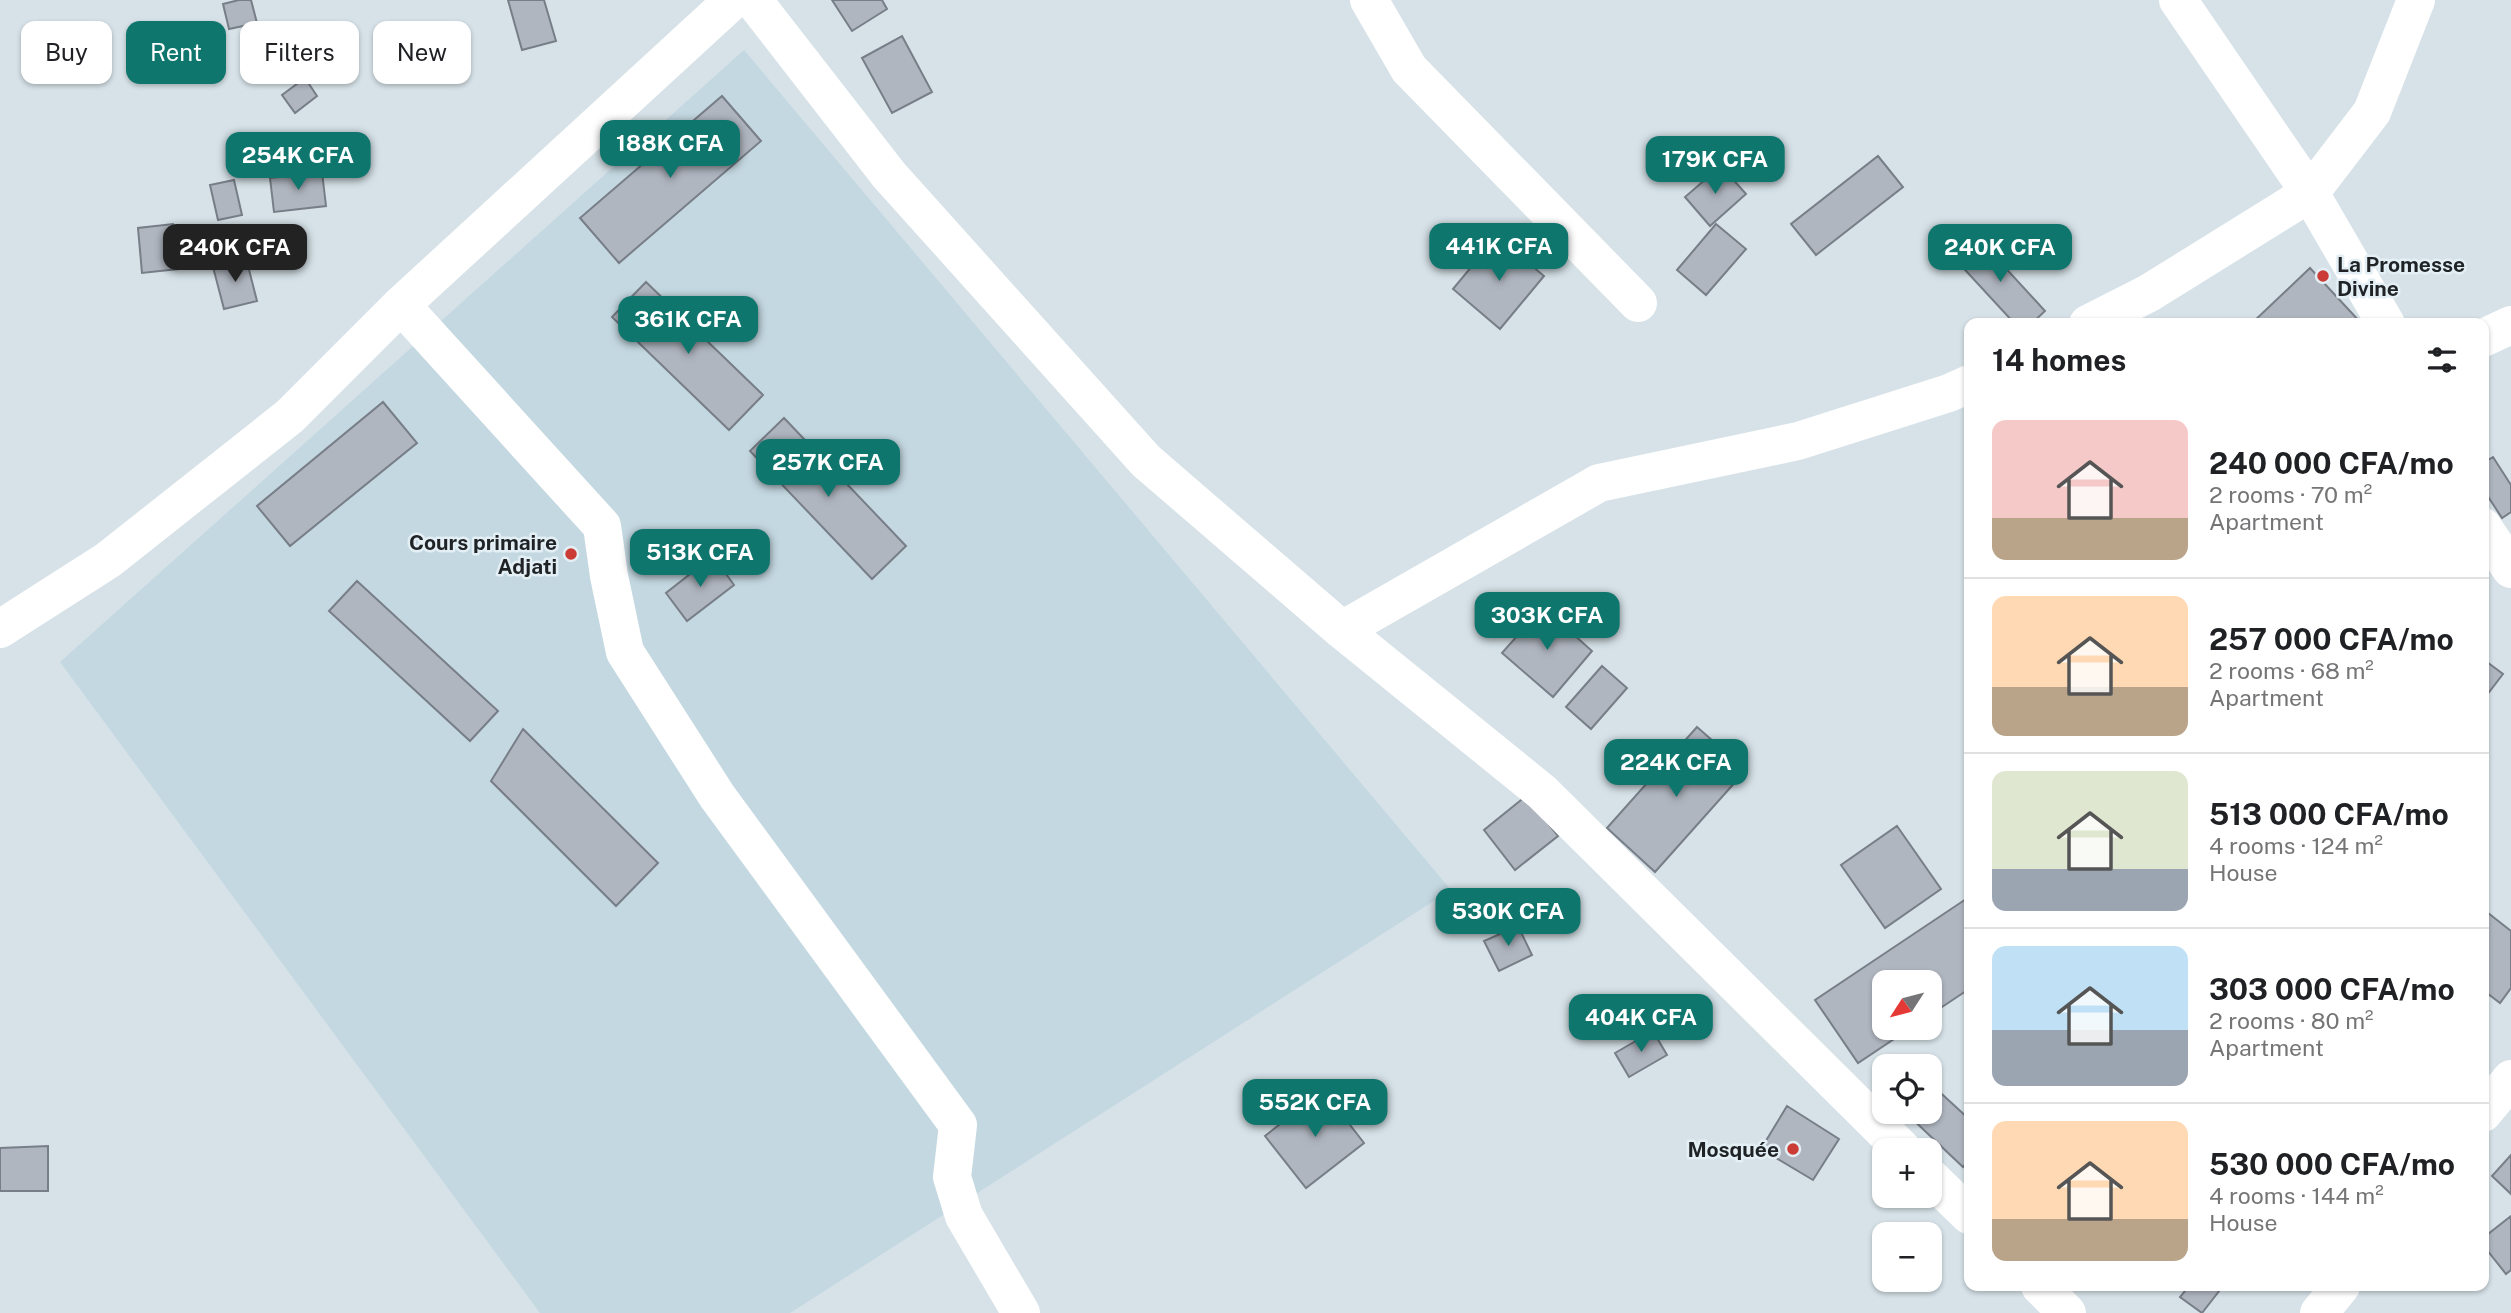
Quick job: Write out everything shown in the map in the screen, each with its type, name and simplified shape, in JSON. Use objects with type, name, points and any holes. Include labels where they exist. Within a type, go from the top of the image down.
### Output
[{"type":"street","points":[[0,629],[108,560],[290,416],[401,306],[733,0]]},
{"type":"street","points":[[753,0],[889,174],[1146,461],[1342,631],[1542,792],[1891,1138]]},
{"type":"street","points":[[1369,0],[1409,69],[1637,303]]},
{"type":"street","points":[[2178,0],[2310,193],[2383,318]]},
{"type":"street","points":[[2100,318],[2149,293],[2310,193],[2372,112],[2416,0]]},
{"type":"street","points":[[401,306],[602,526],[625,652],[718,796],[958,1125],[952,1177],[964,1216],[1021,1313]]},
{"type":"street","points":[[2489,335],[2511,325]]},
{"type":"street","points":[[1342,631],[1599,483],[1798,441],[1964,386]]},
{"type":"street","points":[[2489,536],[2511,569]]},
{"type":"street","points":[[2489,1106],[2511,1079]]},
{"type":"street","points":[[1942,1189],[1964,1210]]},
{"type":"street","points":[[2045,1291],[2067,1313]]},
{"type":"street","points":[[2319,1313],[2337,1291]]},
{"type":"shaded area","points":[[744,50],[1451,890],[790,1313],[540,1313],[60,662]]},
{"type":"building","points":[[251,0],[256,21],[240,21],[240,27],[229,29],[223,4]]},
{"type":"building","points":[[508,0],[544,0],[556,41],[522,50]]},
{"type":"building","points":[[832,0],[882,0],[887,9],[852,31]]},
{"type":"building","points":[[902,36],[932,92],[892,113],[862,58]]},
{"type":"building","points":[[297,84],[309,84],[317,96],[295,113],[282,95]]},
{"type":"building","points":[[722,96],[761,141],[619,263],[580,218]]},
{"type":"building","points":[[1878,156],[1903,187],[1816,255],[1791,224]]},
{"type":"building","points":[[1721,166],[1746,194],[1710,226],[1685,197]]},
{"type":"building","points":[[322,172],[326,206],[274,212],[270,178]]},
{"type":"building","points":[[234,180],[242,215],[218,220],[210,185]]},
{"type":"building","points":[[173,224],[178,269],[142,273],[138,228]]},
{"type":"building","points":[[1716,224],[1746,249],[1706,295],[1677,270]]},
{"type":"building","points":[[1497,236],[1544,276],[1500,329],[1453,289]]},
{"type":"building","points":[[1978,238],[2045,311],[2037,318],[2009,318],[1955,259]]},
{"type":"building","points":[[246,258],[257,301],[224,309],[213,267]]},
{"type":"building","points":[[2310,268],[2356,318],[2257,318]]},
{"type":"building","points":[[646,282],[763,395],[729,430],[612,317]]},
{"type":"building","points":[[383,402],[417,443],[290,546],[257,506]]},
{"type":"building","points":[[784,418],[906,546],[872,579],[750,451]]},
{"type":"building","points":[[2493,457],[2511,485],[2511,512],[2502,518],[2489,498],[2489,459]]},
{"type":"building","points":[[713,556],[734,585],[687,621],[666,593]]},
{"type":"building","points":[[357,581],[498,711],[470,741],[329,611]]},
{"type":"building","points":[[1543,607],[1592,651],[1553,697],[1502,653]]},
{"type":"building","points":[[2489,664],[2503,674],[2489,692]]},
{"type":"building","points":[[1602,666],[1627,688],[1591,729],[1566,707]]},
{"type":"building","points":[[1697,727],[1746,770],[1655,872],[1607,828]]},
{"type":"building","points":[[523,729],[658,863],[616,906],[491,781]]},
{"type":"building","points":[[1526,796],[1558,836],[1515,870],[1484,830]]},
{"type":"building","points":[[1897,826],[1941,889],[1885,928],[1841,865]]},
{"type":"building","points":[[1964,900],[1964,992],[1942,1007],[1942,970],[1872,970],[1872,1040],[1892,1040],[1858,1063],[1815,1000]]},
{"type":"building","points":[[2489,914],[2511,931],[2511,988],[2500,1003],[2489,995]]},
{"type":"building","points":[[1518,926],[1532,955],[1499,971],[1484,941]]},
{"type":"building","points":[[1653,1031],[1667,1055],[1629,1077],[1615,1053]]},
{"type":"building","points":[[1323,1090],[1364,1143],[1306,1188],[1265,1136]]},
{"type":"building","points":[[1942,1094],[1964,1114],[1964,1166],[1942,1147],[1942,1138],[1932,1138],[1918,1124],[1942,1124]]},
{"type":"building","points":[[1787,1106],[1839,1139],[1813,1180],[1761,1149]]},
{"type":"building","points":[[48,1146],[48,1191],[0,1191],[0,1148]]},
{"type":"building","points":[[2511,1155],[2511,1194],[2492,1176]]},
{"type":"building","points":[[2511,1216],[2511,1270],[2506,1274],[2489,1253],[2489,1233]]},
{"type":"building","points":[[2185,1291],[2219,1291],[2202,1313],[2180,1297]]},
{"type":"place","name":"La Promesse Divine","points":[[2323,276]]},
{"type":"place","name":"Cours primaire Adjati","points":[[571,554]]},
{"type":"place","name":"Mosquée","points":[[1793,1149]]}]
